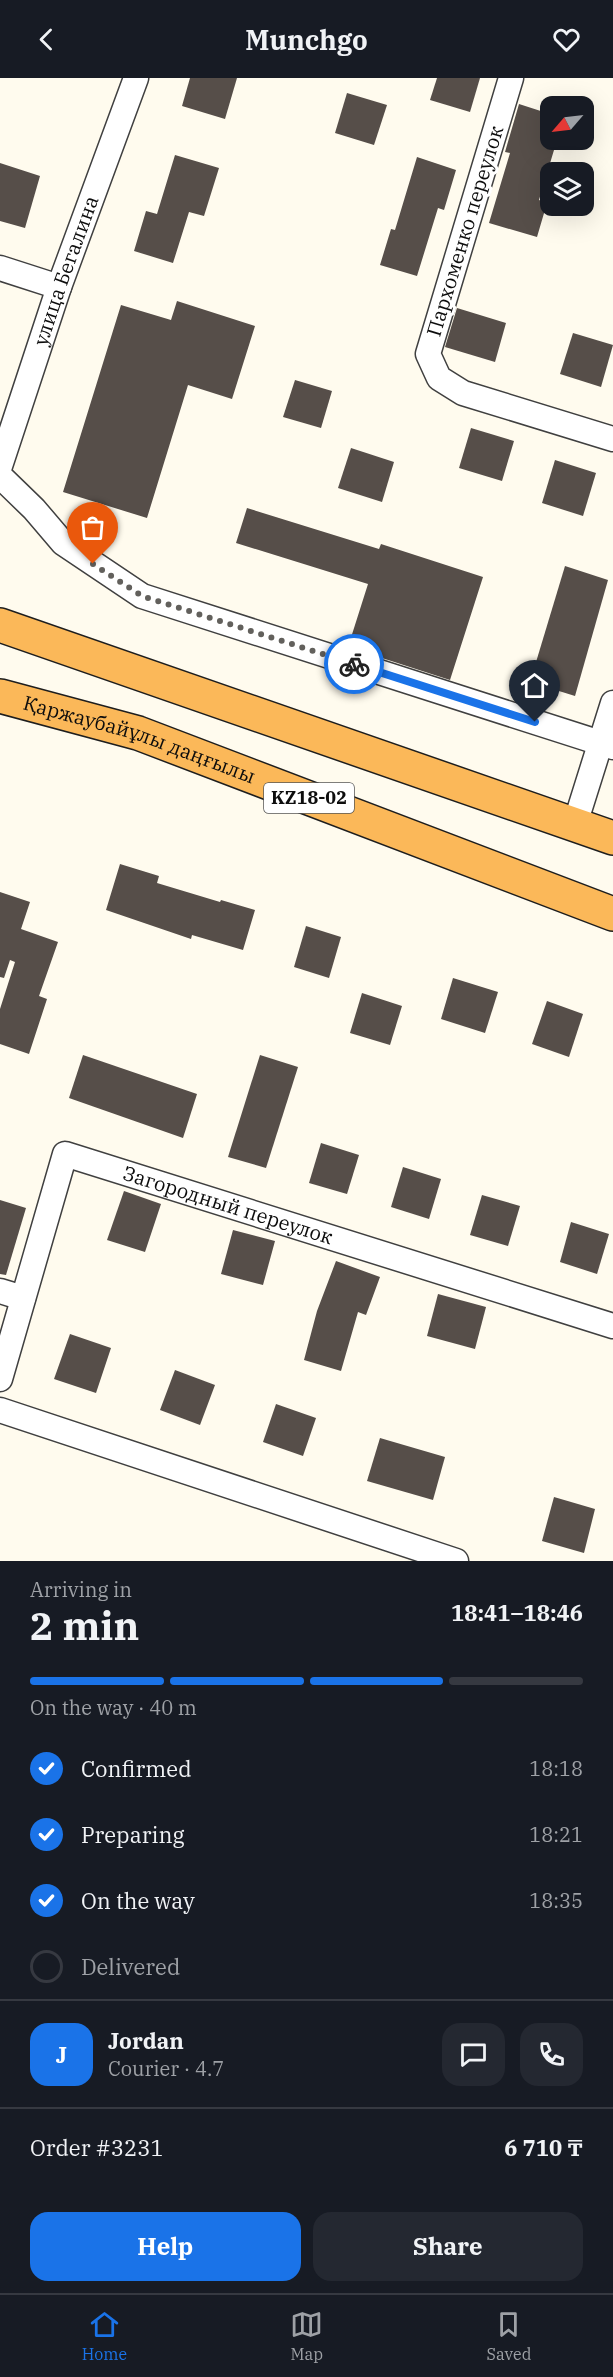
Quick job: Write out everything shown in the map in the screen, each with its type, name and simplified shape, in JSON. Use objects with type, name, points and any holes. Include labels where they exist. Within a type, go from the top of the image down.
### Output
[{"type":"highway","points":[[0,625],[613,838]]},
{"type":"highway","name":"Қаржаубайұлы даңғылы","points":[[0,696],[138,733],[613,914]]},
{"type":"street","name":"улица Бегалина","points":[[0,466],[59,287],[136,78]]},
{"type":"street","name":"Пархоменко переулок","points":[[511,78],[428,354],[440,378],[464,393],[613,439]]},
{"type":"street","points":[[0,268],[59,287]]},
{"type":"street","points":[[0,476],[34,509],[63,543],[142,596],[607,745]]},
{"type":"street","points":[[575,824],[607,745],[613,703]]},
{"type":"street","name":"Загородный переулок","points":[[0,1378],[65,1154],[613,1326]]},
{"type":"street","points":[[0,1291],[23,1298]]},
{"type":"street","points":[[0,1410],[456,1561]]},
{"type":"building","points":[[190,78],[237,78],[225,119],[182,106]]},
{"type":"building","points":[[437,78],[480,78],[470,112],[430,100]]},
{"type":"building","points":[[347,93],[387,105],[374,145],[335,133]]},
{"type":"building","points":[[519,104],[540,111],[540,150],[554,150],[550,162],[540,162],[539,200],[540,216],[543,216],[537,237],[489,223],[510,153],[505,152]]},
{"type":"building","points":[[175,155],[219,168],[204,216],[189,212],[173,263],[134,251],[146,211],[157,214]]},
{"type":"building","points":[[417,157],[456,170],[444,210],[438,208],[417,276],[380,265],[391,229],[395,230]]},
{"type":"building","points":[[0,163],[40,176],[25,228],[0,221]]},
{"type":"building","points":[[177,301],[255,326],[232,399],[188,385],[147,518],[63,492],[121,305],[171,320]]},
{"type":"building","points":[[457,308],[506,323],[495,362],[445,347]]},
{"type":"building","points":[[573,333],[613,345],[601,387],[560,374]]},
{"type":"building","points":[[295,380],[332,391],[321,428],[283,417]]},
{"type":"building","points":[[471,428],[514,441],[502,481],[459,468]]},
{"type":"building","points":[[351,448],[394,462],[382,502],[338,488]]},
{"type":"building","points":[[555,460],[596,473],[583,516],[542,503]]},
{"type":"building","points":[[247,508],[379,549],[381,544],[483,577],[450,680],[348,647],[368,584],[236,543]]},
{"type":"building","points":[[565,566],[608,580],[575,696],[530,682]]},
{"type":"building","points":[[120,864],[159,876],[157,883],[255,910],[243,950],[192,935],[191,939],[106,910]]},
{"type":"building","points":[[0,892],[30,902],[21,929],[58,942],[39,996],[47,999],[29,1054],[0,1044],[0,1009],[15,962],[10,960],[4,978],[0,977]]},
{"type":"building","points":[[306,926],[341,937],[329,978],[294,967]]},
{"type":"building","points":[[453,978],[498,992],[485,1033],[441,1019]]},
{"type":"building","points":[[362,993],[402,1006],[390,1045],[350,1033]]},
{"type":"building","points":[[547,1001],[583,1014],[569,1057],[532,1044]]},
{"type":"building","points":[[83,1055],[197,1094],[183,1138],[69,1098]]},
{"type":"building","points":[[260,1055],[298,1067],[266,1168],[228,1157]]},
{"type":"building","points":[[321,1143],[359,1155],[347,1194],[309,1183]]},
{"type":"building","points":[[403,1167],[441,1179],[429,1219],[391,1207]]},
{"type":"building","points":[[124,1191],[161,1204],[145,1252],[107,1240]]},
{"type":"building","points":[[482,1195],[520,1206],[508,1246],[470,1235]]},
{"type":"building","points":[[0,1200],[26,1208],[6,1275],[0,1274]]},
{"type":"building","points":[[571,1222],[609,1234],[597,1274],[560,1262]]},
{"type":"building","points":[[233,1230],[275,1241],[263,1285],[221,1274]]},
{"type":"building","points":[[336,1261],[380,1277],[366,1315],[358,1312],[341,1371],[304,1360],[317,1311]]},
{"type":"building","points":[[438,1294],[486,1307],[475,1349],[427,1336]]},
{"type":"building","points":[[70,1334],[111,1348],[96,1393],[54,1379]]},
{"type":"building","points":[[175,1370],[215,1385],[200,1425],[160,1410]]},
{"type":"building","points":[[276,1404],[316,1418],[303,1456],[263,1442]]},
{"type":"building","points":[[380,1438],[445,1457],[433,1500],[367,1481]]},
{"type":"building","points":[[554,1497],[595,1509],[584,1553],[542,1541]]},
{"type":"way so far","points":[[93,564],[142,596],[354,664]]},
{"type":"route","points":[[354,664],[535,722]]}]
